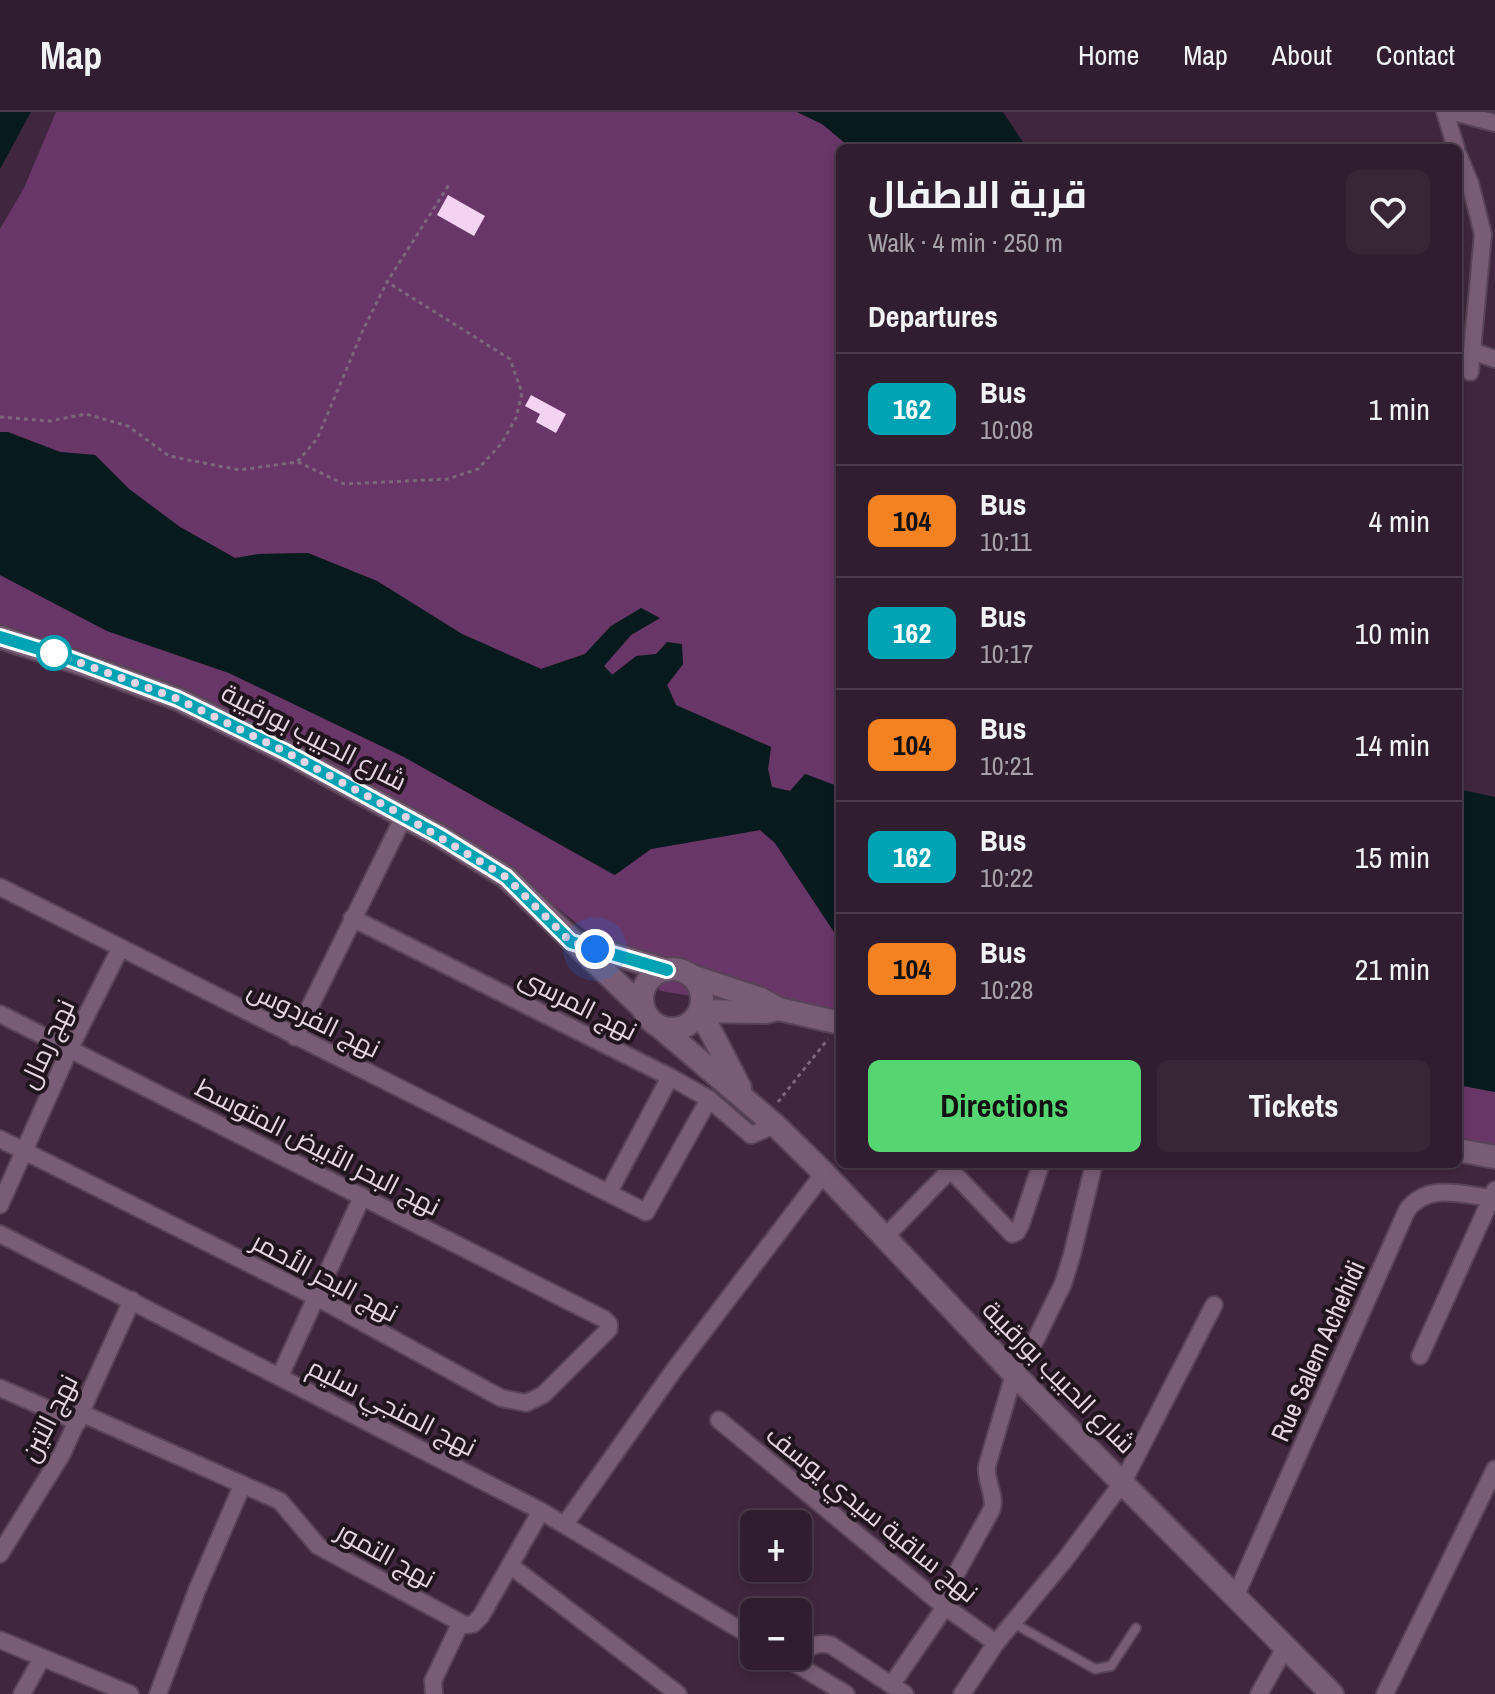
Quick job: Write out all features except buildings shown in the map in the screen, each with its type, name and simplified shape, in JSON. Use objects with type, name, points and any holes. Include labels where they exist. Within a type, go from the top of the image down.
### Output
[{"type":"street","points":[[1445,112],[1455,144]]},
{"type":"street","points":[[1454,112],[1495,123]]},
{"type":"street","points":[[1462,164],[1489,236],[1470,372]]},
{"type":"street","points":[[1472,351],[1495,359]]},
{"type":"street","name":"شارع الحبيب بورقيبة","points":[[0,637],[178,699],[286,752],[404,816],[506,877],[643,1008]]},
{"type":"street","points":[[295,1037],[404,816]]},
{"type":"street","name":"نهج الفردوس","points":[[0,887],[646,1212],[709,1099]]},
{"type":"street","name":"نهج المرسى","points":[[352,918],[670,1077],[709,1099],[751,1135],[770,1121]]},
{"type":"street","name":"شارع الحبيب بورقيبة","points":[[571,942],[667,970]]},
{"type":"street","name":"نهج رمال","points":[[0,1205],[70,1048],[120,949]]},
{"type":"street","points":[[691,976],[701,992],[699,1012],[683,1027],[660,1027],[643,1008],[643,991],[659,972],[667,970],[684,972],[761,999],[779,1009],[835,1029]]},
{"type":"street","points":[[699,1012],[765,1012],[779,1009]]},
{"type":"street","name":"شارع الحبيب بورقيبة","points":[[699,1012],[746,1100]]},
{"type":"street","name":"نهج البحر الأبيض المتوسط","points":[[0,1014],[604,1319],[610,1327]]},
{"type":"street","name":"شارع الحبيب بورقيبة","points":[[660,1027],[770,1121],[824,1173],[1014,1374],[1236,1595],[1318,1684],[1332,1694]]},
{"type":"street","points":[[609,1192],[670,1077]]},
{"type":"street","name":"نهج البحر الأحمر","points":[[0,1139],[316,1297],[501,1398],[526,1403],[543,1395],[610,1327]]},
{"type":"street","points":[[1462,1151],[1495,1157]]},
{"type":"street","points":[[885,1237],[946,1168]]},
{"type":"street","points":[[948,1168],[1012,1234],[1021,1224],[1040,1168]]},
{"type":"street","points":[[812,1645],[821,1642],[831,1645],[898,1689],[992,1509],[993,1497],[986,1471],[1014,1374],[1036,1339],[1063,1284],[1093,1168]]},
{"type":"street","points":[[565,1524],[674,1370],[824,1173]]},
{"type":"street","name":"Rue Salem Achehidi","points":[[1236,1595],[1407,1210],[1418,1199],[1434,1191],[1494,1193]]},
{"type":"street","points":[[1420,1356],[1494,1193]]},
{"type":"street","points":[[280,1376],[362,1197]]},
{"type":"street","name":"نهج المنجي سليم","points":[[0,1234],[541,1511],[740,1630]]},
{"type":"street","name":"نهج التين","points":[[0,1554],[56,1464],[80,1418],[132,1300]]},
{"type":"street","points":[[962,1694],[996,1643],[1064,1561],[1123,1482],[1214,1305]]},
{"type":"street","name":"نهج التمور","points":[[0,1388],[280,1501],[318,1546],[460,1624]]},
{"type":"street","name":"نهج ساقية سيدي يوسف","points":[[719,1420],[943,1605],[996,1643]]},
{"type":"street","points":[[1385,1694],[1495,1469]]},
{"type":"street","points":[[158,1694],[197,1590],[242,1486]]},
{"type":"street","points":[[434,1694],[433,1681],[460,1624],[473,1624],[479,1620],[541,1511]]},
{"type":"street","points":[[511,1566],[678,1694]]},
{"type":"street","points":[[0,1640],[130,1694]]},
{"type":"street","points":[[1259,1694],[1286,1646]]},
{"type":"street","points":[[22,1694],[42,1658]]},
{"type":"street","points":[[806,1670],[846,1694]]},
{"type":"lane","points":[[1013,1623],[1095,1669],[1111,1666],[1136,1628]]},
{"type":"path","points":[[297,462],[317,439],[387,282],[450,183]]},
{"type":"path","points":[[0,417],[50,421],[86,414],[128,426],[169,456],[239,470],[297,462],[344,484],[448,479],[478,469],[501,444],[516,418],[522,393],[510,359],[387,282]]},
{"type":"path","points":[[770,1121],[835,1029]]},
{"type":"shaded area","points":[[0,112],[31,112],[0,169]]},
{"type":"shaded area","points":[[56,112],[797,112],[822,124],[846,144],[836,144],[836,786],[805,774],[790,791],[772,787],[768,769],[771,747],[676,705],[667,685],[683,664],[645,655],[613,675],[604,666],[631,635],[660,618],[611,626],[585,654],[541,669],[462,634],[377,581],[308,553],[235,558],[180,527],[129,489],[95,455],[60,452],[8,432],[0,432],[0,229],[24,188]]},
{"type":"shaded area","points":[[797,112],[1003,112],[1024,144],[846,144],[822,124]]},
{"type":"shaded area","points":[[0,432],[8,432],[60,452],[95,455],[129,489],[180,527],[235,558],[308,553],[377,581],[462,634],[541,669],[585,654],[611,626],[641,608],[660,618],[631,635],[604,666],[612,675],[636,656],[656,654],[667,642],[682,644],[683,664],[667,685],[676,705],[771,747],[768,769],[772,787],[790,791],[805,774],[836,786],[836,935],[775,843],[760,830],[651,849],[615,875],[404,757],[229,673],[107,631],[0,575]]},
{"type":"shaded area","points":[[0,575],[107,631],[229,673],[404,757],[614,875],[651,849],[760,830],[775,843],[836,935],[836,1020],[661,991],[539,893],[385,795],[0,630]]},
{"type":"shaded area","points":[[1462,790],[1495,797],[1495,1092],[1462,1086]]},
{"type":"shaded area","points":[[1462,1086],[1495,1092],[1495,1155],[1462,1148]]},
{"type":"bus line","name":"162","points":[[0,637],[65,657],[178,699],[286,752],[440,836],[506,877],[571,942],[667,970]]},
{"type":"route","points":[[54,653],[178,699],[286,752],[404,816],[506,877],[571,942],[595,949]]}]
